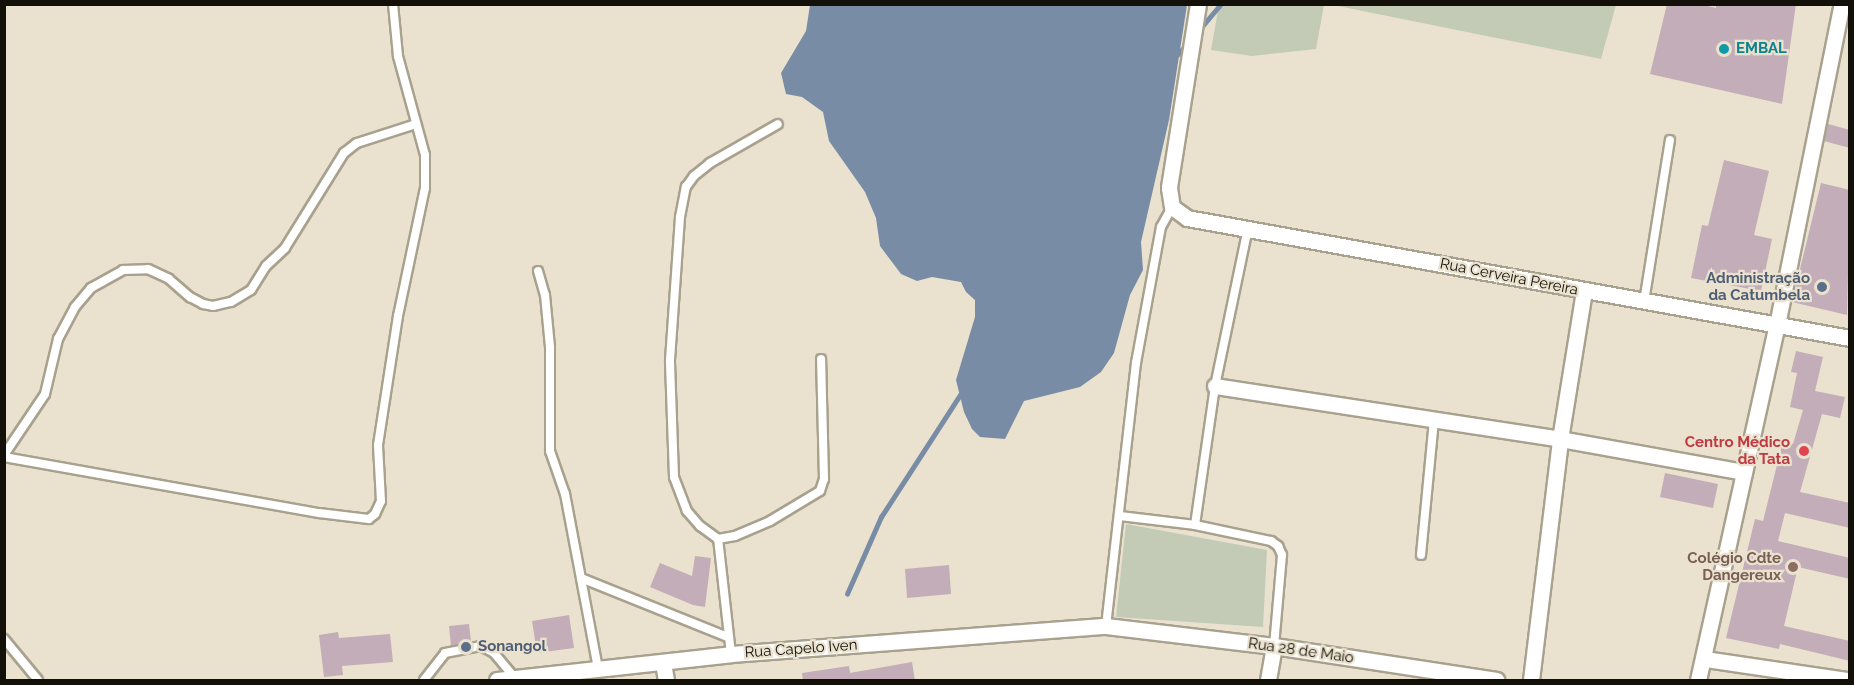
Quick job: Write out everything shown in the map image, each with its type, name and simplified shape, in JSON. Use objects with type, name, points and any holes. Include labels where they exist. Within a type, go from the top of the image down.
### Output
[{"type":"street","points":[[1172,207],[1169,188],[1197,4]]},
{"type":"street","points":[[1698,681],[1705,659],[1776,326],[1842,4]]},
{"type":"street","name":"Rua Cerveira Pereira","points":[[1172,207],[1187,218],[1850,338]]},
{"type":"street","points":[[1531,681],[1560,439],[1584,291]]},
{"type":"street","points":[[1215,386],[1560,439],[1744,472]]},
{"type":"street","name":"Rua 28 de Maio","points":[[1106,626],[1274,646],[1496,681]]},
{"type":"street","name":"Rua Capelo Iven","points":[[503,680],[731,654],[1106,626]]},
{"type":"street","points":[[1268,681],[1274,646]]},
{"type":"street","points":[[1705,659],[1847,681]]},
{"type":"street","points":[[663,663],[666,681]]},
{"type":"lane","points":[[393,4],[398,56],[417,124],[425,155],[424,188],[398,316],[378,445],[381,501],[369,519],[319,513],[4,456],[45,394],[58,339],[75,307],[91,288],[123,270],[148,268],[169,279],[189,297],[203,304],[213,306],[231,302],[251,290],[266,266],[285,248],[344,153],[357,142],[417,124]]},
{"type":"lane","points":[[778,124],[710,163],[694,176],[686,187],[680,217],[670,360],[674,477],[687,511],[700,526],[718,539],[735,536],[770,521],[820,491],[824,479],[822,359]]},
{"type":"lane","points":[[1644,302],[1670,140]]},
{"type":"lane","points":[[1106,626],[1136,363],[1161,227],[1172,207]]},
{"type":"lane","points":[[1195,525],[1215,386],[1248,228]]},
{"type":"lane","points":[[537,271],[545,295],[550,347],[550,451],[565,494],[598,670]]},
{"type":"lane","points":[[1421,555],[1434,420]]},
{"type":"lane","points":[[1120,516],[1195,525],[1271,541],[1278,546],[1282,555],[1274,646]]},
{"type":"lane","points":[[718,539],[731,654]]},
{"type":"lane","points":[[581,578],[728,637]]},
{"type":"lane","points":[[4,639],[38,681]]},
{"type":"lane","points":[[424,681],[445,653],[482,646],[494,653],[503,680]]},
{"type":"green space","points":[[1616,4],[1601,59],[1333,5]]},
{"type":"green space","points":[[1219,5],[1324,5],[1316,49],[1252,56],[1211,50]]},
{"type":"green space","points":[[1126,524],[1267,550],[1263,627],[1116,617]]},
{"type":"water","points":[[810,5],[1187,5],[1169,120],[1141,242],[1143,270],[1130,295],[1114,353],[1101,372],[1080,387],[1024,401],[1005,439],[980,437],[972,429],[964,412],[956,380],[975,317],[975,300],[966,292],[961,282],[932,277],[917,281],[901,274],[880,246],[876,218],[865,192],[829,141],[823,112],[802,97],[786,94],[781,73],[806,31]]},
{"type":"building","name":"EMBAL","points":[[1667,4],[1699,4],[1716,8],[1716,4],[1796,4],[1782,104],[1650,74]]},
{"type":"building","points":[[1828,124],[1850,130],[1850,148],[1824,141]]},
{"type":"building","points":[[1724,160],[1769,171],[1754,235],[1772,239],[1761,291],[1691,278],[1702,225],[1708,226]]},
{"type":"building","points":[[1821,183],[1850,190],[1847,315],[1792,302]]},
{"type":"building","points":[[1796,351],[1823,357],[1815,391],[1845,397],[1840,418],[1822,414],[1800,492],[1850,503],[1850,528],[1785,513],[1778,541],[1850,558],[1850,579],[1798,567],[1784,626],[1850,641],[1850,661],[1780,644],[1779,649],[1726,638],[1755,519],[1763,521],[1783,441],[1793,444],[1803,410],[1790,407],[1797,373],[1791,372]]},
{"type":"building","points":[[1665,473],[1718,484],[1713,508],[1660,497]]},
{"type":"building","points":[[695,556],[711,558],[705,607],[693,605],[650,587],[660,563],[692,576]]},
{"type":"building","points":[[949,565],[951,594],[907,598],[905,569]]},
{"type":"building","points":[[569,615],[574,648],[537,653],[532,621]]},
{"type":"building","points":[[469,624],[471,642],[451,646],[449,626]]},
{"type":"building","points":[[338,632],[339,638],[390,634],[393,662],[342,666],[343,675],[324,677],[319,635]]},
{"type":"building","points":[[912,662],[915,681],[803,681],[802,673],[849,666],[850,673]]},
{"type":"waterway","points":[[1199,30],[1221,4]]},
{"type":"waterway","points":[[1175,57],[1188,43]]},
{"type":"waterway","points":[[847,594],[881,517],[962,392]]},
{"type":"place","name":"EMBAL","points":[[1724,49]]},
{"type":"place","name":"Administração da Catumbela","points":[[1822,287]]},
{"type":"place","name":"Centro Médico da Tata","points":[[1804,451]]},
{"type":"place","name":"Colégio Cdte Dangereux","points":[[1793,567]]},
{"type":"place","name":"Sonangol","points":[[466,647]]}]
